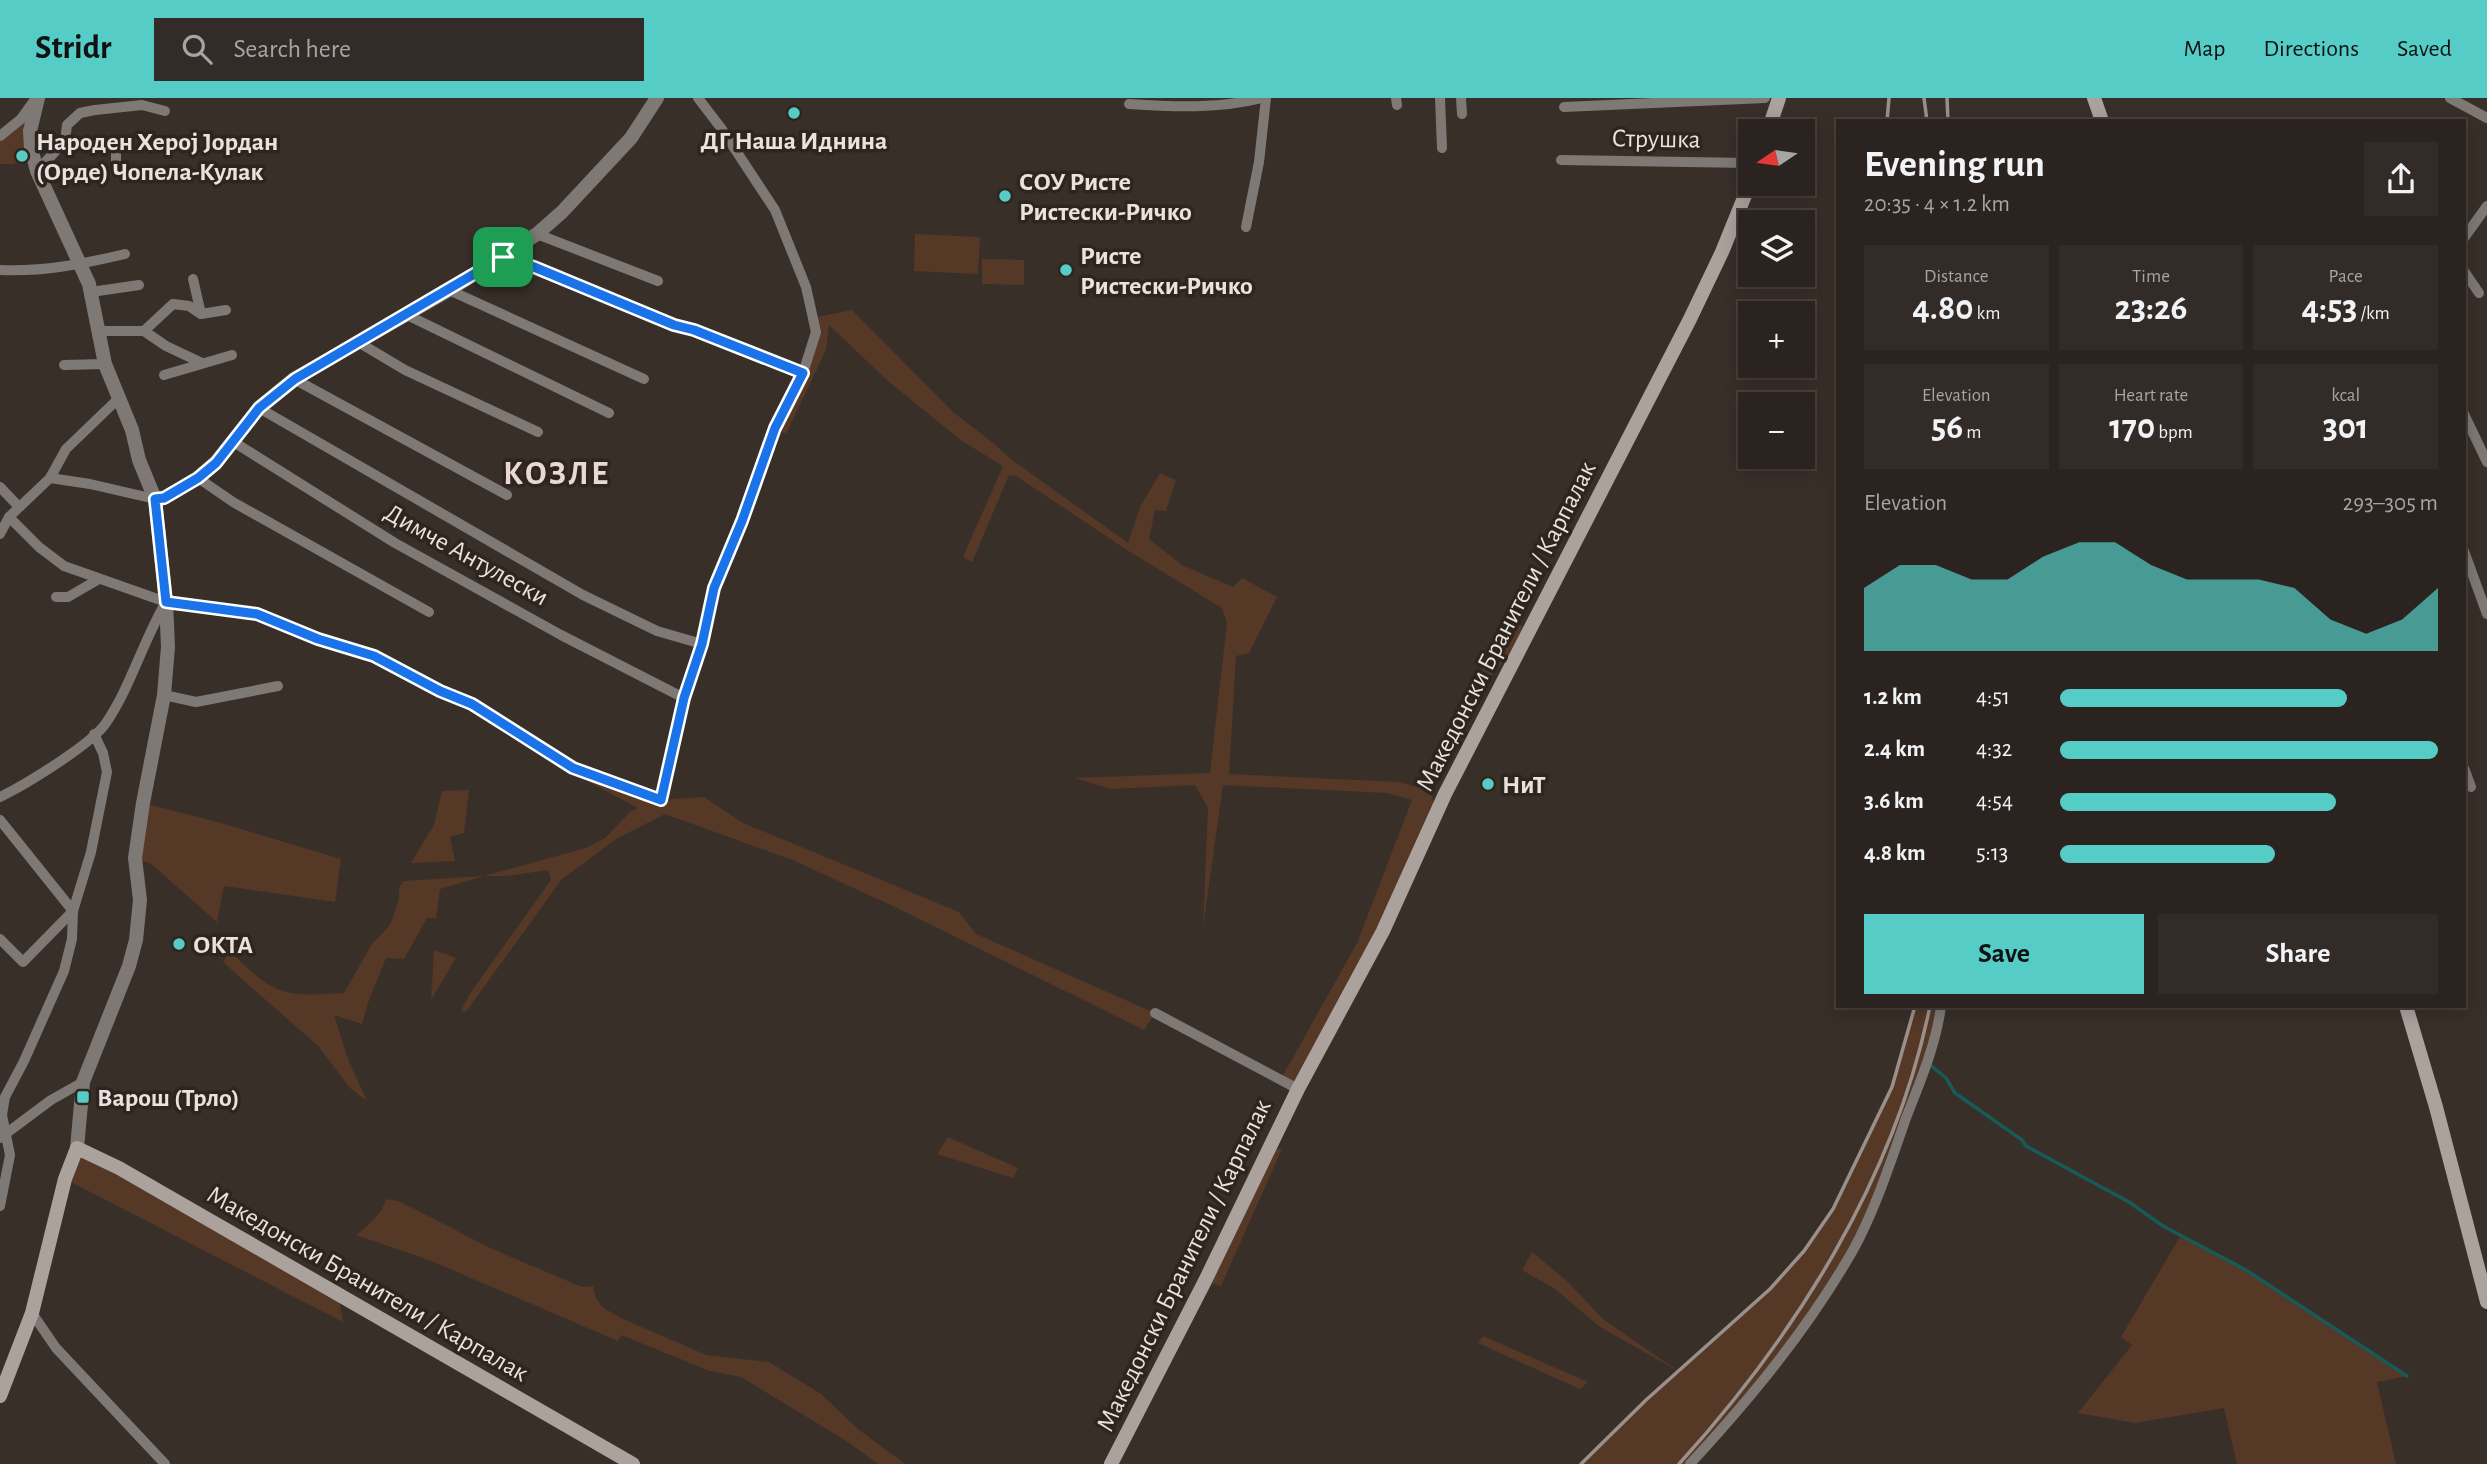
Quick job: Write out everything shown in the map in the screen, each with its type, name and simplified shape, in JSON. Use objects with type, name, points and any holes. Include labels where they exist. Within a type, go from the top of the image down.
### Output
[{"type":"main road","points":[[1772,119],[1779,98]]},
{"type":"main road","points":[[2094,98],[2101,119]]},
{"type":"main road","name":"Македонски Бранители / Карпалак","points":[[1111,1464],[1205,1281],[1298,1088],[1383,931],[1445,794],[1690,319],[1745,196]]},
{"type":"main road","points":[[2407,1008],[2437,1107],[2487,1302]]},
{"type":"main road","points":[[0,1396],[32,1313],[65,1179],[77,1148]]},
{"type":"main road","name":"Македонски Бранители / Карпалак","points":[[77,1148],[173,1199],[633,1464]]},
{"type":"street","points":[[0,136],[21,119],[37,98]]},
{"type":"street","points":[[37,98],[30,131],[37,171],[82,265],[91,292],[105,364],[132,430],[139,460],[155,499],[168,647],[164,695],[135,858],[140,900],[136,940],[129,966],[83,1082],[77,1148]]},
{"type":"street","points":[[50,478],[155,499],[164,498],[198,478],[216,463],[259,408],[295,379],[449,290],[537,234],[562,212],[631,138],[657,98]]},
{"type":"street","points":[[9,517],[39,547],[64,566],[166,602],[257,614],[318,639],[374,656],[440,691],[472,704],[573,768],[661,800],[684,698],[702,644],[714,588],[742,521],[775,428],[803,373],[816,332],[806,287],[775,210],[722,128],[698,98]]},
{"type":"street","points":[[1129,104],[1165,107],[1240,103],[1264,98],[1259,162],[1247,227]]},
{"type":"street","points":[[1440,98],[1443,148]]},
{"type":"street","points":[[1461,98],[1462,114]]},
{"type":"street","name":"Струшка","points":[[1564,107],[1597,102],[1765,98]]},
{"type":"street","points":[[2450,98],[2487,118]]},
{"type":"street","points":[[37,171],[65,141],[67,125],[80,113],[142,105],[165,111]]},
{"type":"street","points":[[65,141],[116,146],[116,163]]},
{"type":"street","name":"Струшка","points":[[1561,160],[1738,163]]},
{"type":"street","points":[[2466,236],[2483,221],[2487,206]]},
{"type":"street","points":[[537,234],[658,281]]},
{"type":"street","points":[[0,270],[31,271],[82,265],[125,254]]},
{"type":"street","points":[[503,257],[803,373]]},
{"type":"street","points":[[2466,274],[2479,293]]},
{"type":"street","points":[[193,279],[201,314]]},
{"type":"street","points":[[91,292],[139,285]]},
{"type":"street","points":[[449,290],[644,379]]},
{"type":"street","points":[[144,331],[173,304],[189,306],[201,314],[226,310]]},
{"type":"street","points":[[407,314],[609,413]]},
{"type":"street","points":[[98,331],[144,331],[166,346],[202,363]]},
{"type":"street","points":[[358,342],[405,370],[538,432]]},
{"type":"street","points":[[164,375],[232,355]]},
{"type":"street","points":[[64,365],[105,364]]},
{"type":"street","points":[[295,379],[507,495]]},
{"type":"street","points":[[0,534],[9,517],[50,478],[66,449],[118,399]]},
{"type":"street","name":"Димче Антулески","points":[[259,408],[583,595],[657,631],[702,644]]},
{"type":"street","points":[[2466,418],[2487,461]]},
{"type":"street","name":"Димче Антулески","points":[[232,441],[395,543],[573,642],[684,698]]},
{"type":"street","points":[[198,478],[233,502],[429,612]]},
{"type":"street","points":[[0,487],[19,507]]},
{"type":"street","points":[[2466,556],[2487,614]]},
{"type":"street","points":[[56,597],[68,597],[99,579]]},
{"type":"street","points":[[0,797],[59,762],[105,726],[166,602]]},
{"type":"street","points":[[164,695],[195,702],[278,686]]},
{"type":"street","points":[[0,1206],[10,1155],[4,1136],[2,1115],[5,1097],[64,971],[72,939],[73,911],[91,852],[107,772],[103,753],[94,734]]},
{"type":"street","points":[[2466,774],[2470,787]]},
{"type":"street","points":[[0,820],[73,911]]},
{"type":"street","points":[[0,939],[23,962],[73,911]]},
{"type":"street","points":[[1690,1464],[1788,1350],[1853,1251],[1902,1129],[1938,1026],[1941,1008]]},
{"type":"street","name":"Македонски Бранители / Карпалак","points":[[1155,1013],[1298,1088]]},
{"type":"street","points":[[4,1136],[51,1100],[83,1082]]},
{"type":"street","points":[[32,1313],[56,1348],[165,1464]]},
{"type":"shaded area","points":[[36,98],[34,159],[0,164],[0,136]]},
{"type":"shaded area","points":[[915,234],[980,237],[978,274],[914,271]]},
{"type":"shaded area","points":[[982,259],[1024,260],[1024,285],[982,284]]},
{"type":"shaded area","points":[[852,310],[953,412],[1012,460],[1128,543],[1140,507],[1160,473],[1176,480],[1166,511],[1155,510],[1149,539],[1182,565],[1233,587],[1242,578],[1277,597],[1249,653],[1236,656],[1229,774],[1399,782],[1431,791],[1436,813],[1298,1089],[1281,1079],[1357,943],[1412,800],[1387,793],[1223,785],[1203,928],[1208,808],[1195,785],[1110,789],[1075,778],[1210,773],[1227,623],[1222,608],[1127,550],[1016,476],[1009,475],[972,562],[963,557],[1003,466],[962,441],[888,381],[829,325],[826,350],[786,434],[775,428],[803,373],[813,318]]},
{"type":"shaded area","points":[[1502,618],[1530,629],[1484,685],[1477,683]]},
{"type":"shaded area","points":[[472,704],[573,768],[661,800],[704,797],[743,823],[959,912],[976,934],[1155,1013],[1144,1030],[899,909],[795,861],[665,814],[616,839],[561,880],[466,1012],[461,1011],[469,995],[551,880],[548,870],[484,876],[586,848],[605,838],[630,812],[638,808],[540,756],[470,711]]},
{"type":"shaded area","points":[[469,790],[464,833],[450,837],[455,861],[411,863],[434,825],[442,791]]},
{"type":"shaded area","points":[[143,803],[341,859],[335,902],[224,886],[217,922],[150,863],[135,858]]},
{"type":"shaded area","points":[[484,876],[440,889],[436,918],[427,918],[404,959],[386,958],[362,1024],[334,1015],[348,1059],[367,1101],[350,1088],[318,1046],[223,962],[230,951],[257,977],[280,990],[307,994],[344,993],[372,944],[390,925],[403,881]]},
{"type":"shaded area","points":[[434,950],[456,958],[431,1000]]},
{"type":"shaded area","points":[[1914,1008],[1941,1008],[1938,1025],[1853,1251],[1789,1350],[1690,1464],[1679,1464],[1710,1426],[1677,1464],[1583,1464],[1770,1289],[1804,1251],[1833,1209],[1892,1087]]},
{"type":"shaded area","points":[[948,1137],[1018,1168],[1013,1178],[937,1154]]},
{"type":"shaded area","points":[[77,1148],[338,1295],[343,1322],[65,1179]]},
{"type":"shaded area","points":[[1271,1148],[1282,1149],[1221,1286],[1205,1281]]},
{"type":"shaded area","points":[[386,1199],[401,1202],[490,1248],[582,1287],[593,1286],[602,1307],[706,1355],[769,1362],[821,1394],[858,1429],[905,1464],[878,1464],[848,1442],[741,1377],[710,1371],[621,1335],[618,1341],[429,1260],[356,1235],[378,1215]]},
{"type":"shaded area","points":[[2181,1235],[2246,1270],[2407,1376],[2377,1382],[2396,1464],[2237,1464],[2224,1408],[2135,1423],[2078,1413],[2132,1345],[2121,1337]]},
{"type":"shaded area","points":[[1532,1252],[1567,1281],[1603,1319],[1678,1371],[1600,1327],[1554,1288],[1522,1270]]},
{"type":"shaded area","points":[[1483,1336],[1588,1382],[1580,1389],[1478,1343]]},
{"type":"waterway","points":[[1928,1063],[1946,1078],[1955,1093],[2022,1140],[2026,1146],[2129,1202],[2163,1226],[2246,1270],[2407,1376]]},
{"type":"railway","points":[[1887,119],[1889,98]]},
{"type":"railway","points":[[1924,98],[1927,119]]},
{"type":"railway","points":[[1947,98],[1948,119]]},
{"type":"railway","points":[[1581,1464],[1646,1400],[1770,1289],[1804,1251],[1833,1209],[1892,1087],[1914,1008]]},
{"type":"railway","points":[[1679,1464],[1763,1362],[1801,1308],[1835,1251],[1866,1192],[1892,1132],[1914,1070],[1930,1008]]},
{"type":"place","name":"ДГ Наша Иднина","points":[[794,113]]},
{"type":"place","name":"Народен Херој Јордан (Орде) Чопела-Кулак","points":[[22,156]]},
{"type":"place","name":"СОУ Ристе Ристески-Ричко","points":[[1005,196]]},
{"type":"place","name":"Ристе Ристески-Ричко","points":[[1066,270]]},
{"type":"place","name":"НиТ","points":[[1488,784]]},
{"type":"place","name":"ОКТА","points":[[179,944]]},
{"type":"place","name":"Варош (Трло)","points":[[83,1097]]},
{"type":"district","name":"КОЗЛЕ","points":[[557,472]]},
{"type":"route","points":[[503,257],[803,373],[775,428],[742,521],[714,588],[702,644],[684,698],[661,800],[573,768],[472,704],[440,691],[374,656],[318,639],[257,614],[166,602],[155,499],[164,498],[198,478],[216,463],[259,408],[295,379],[503,257]]}]
